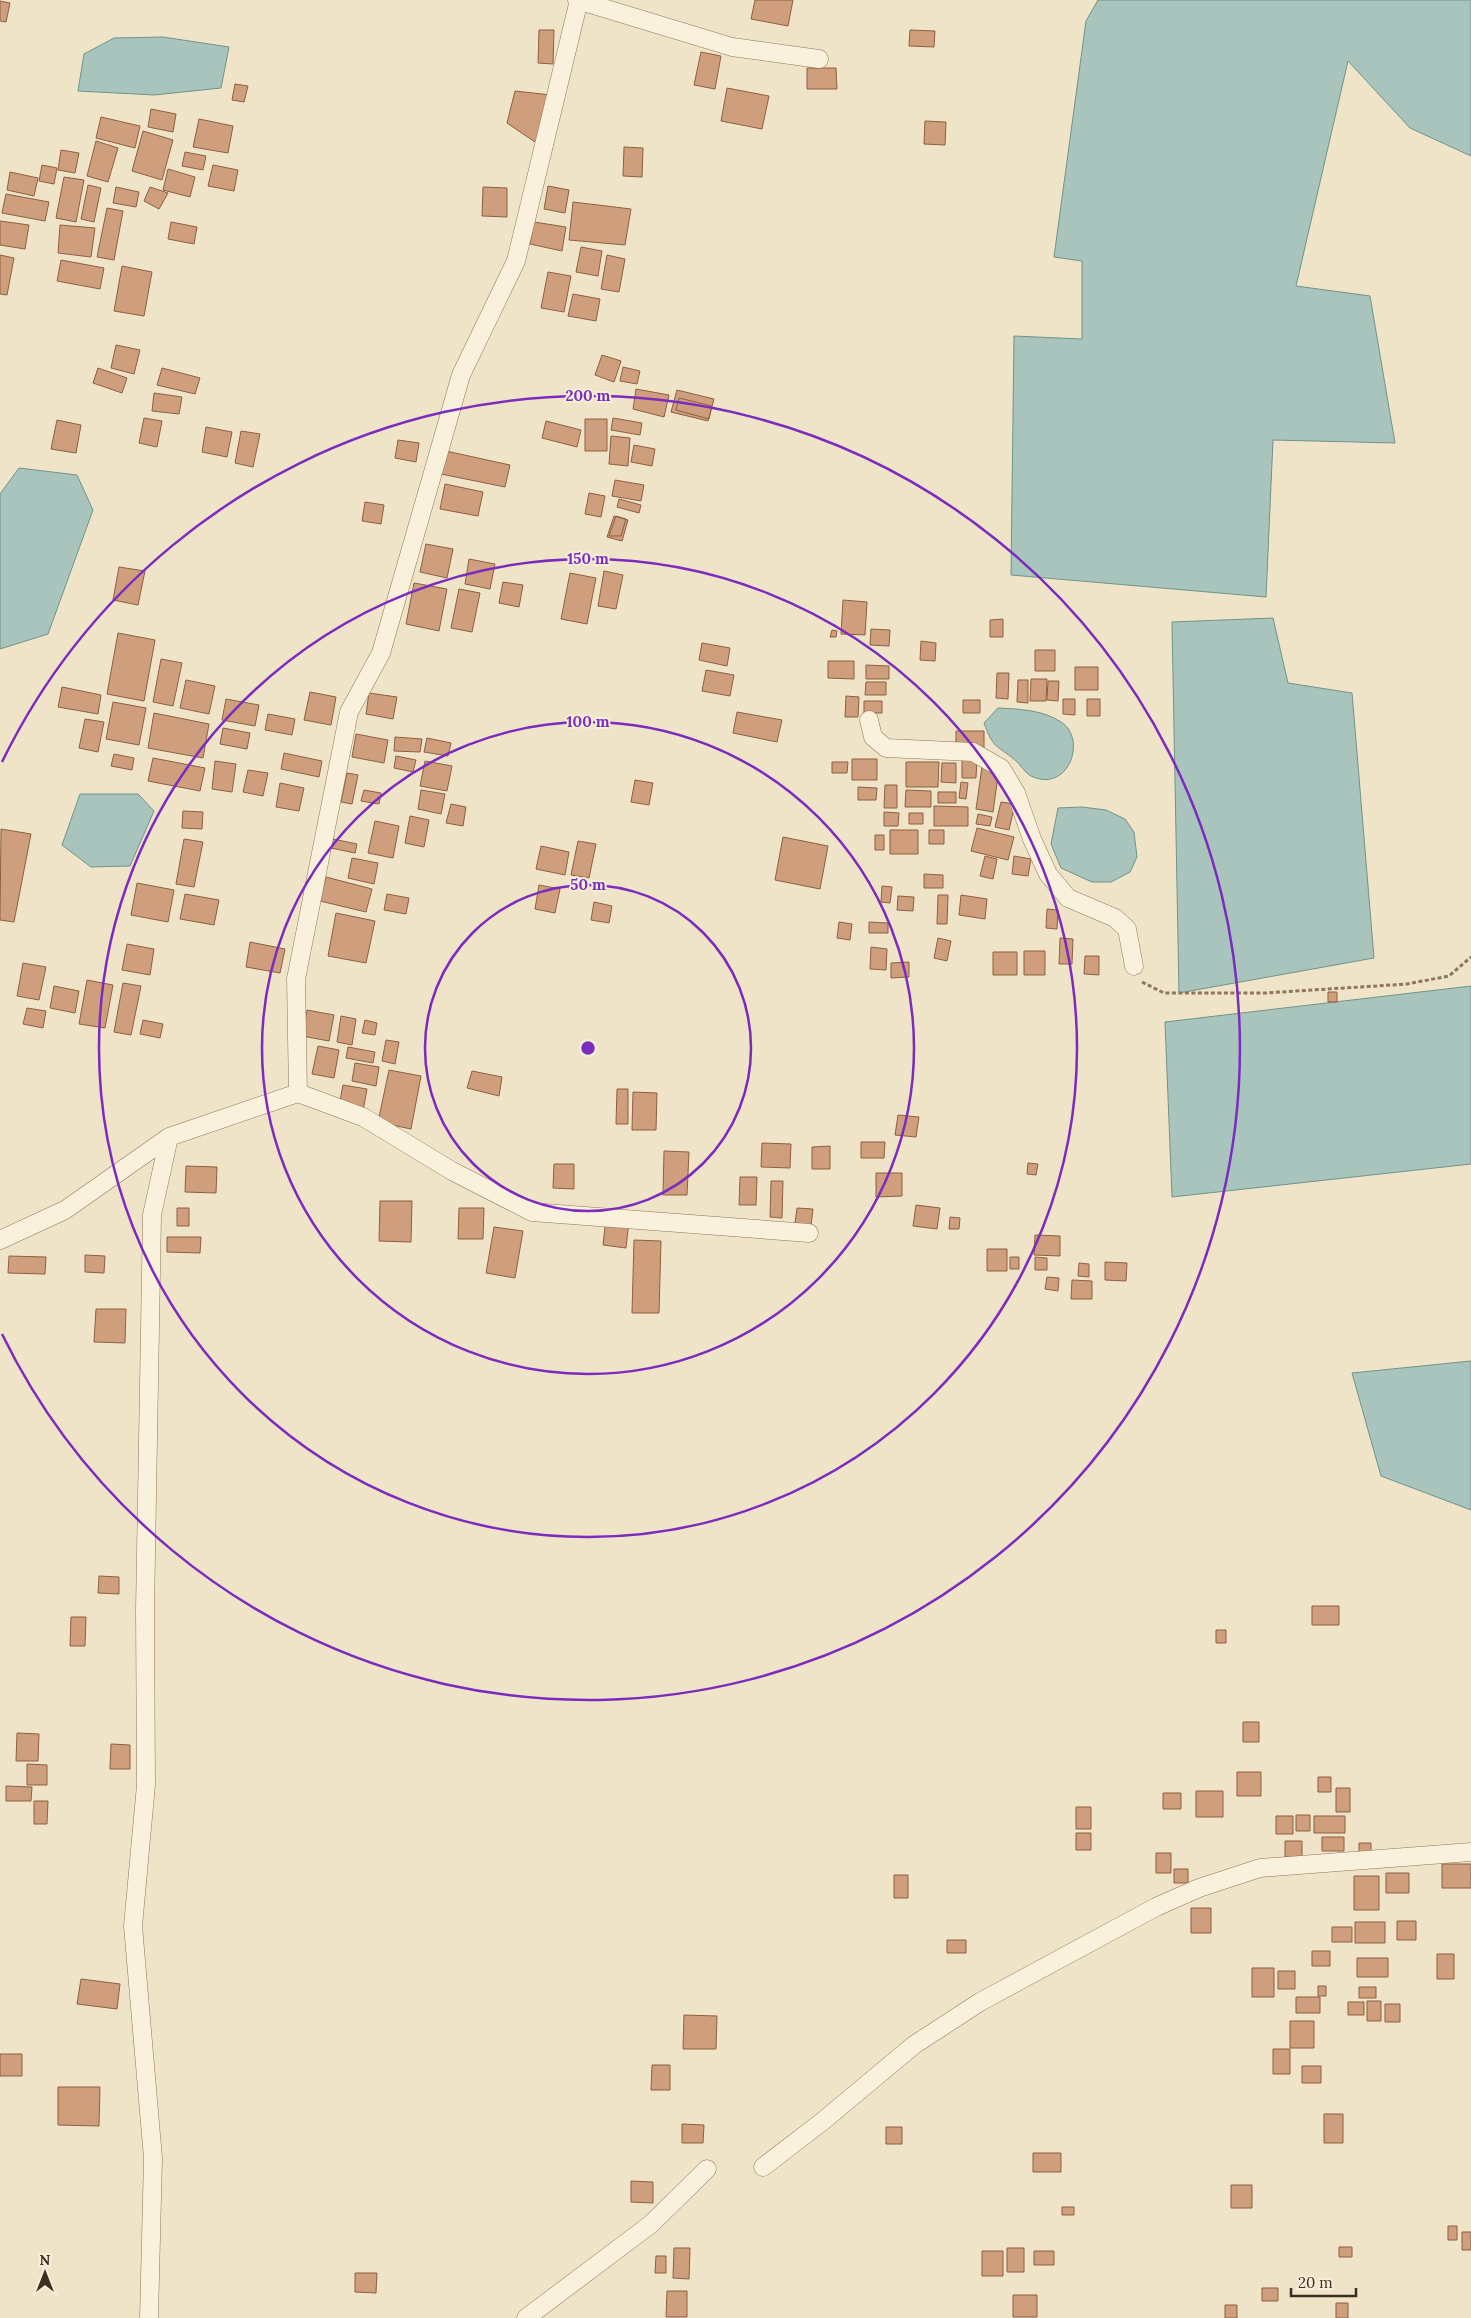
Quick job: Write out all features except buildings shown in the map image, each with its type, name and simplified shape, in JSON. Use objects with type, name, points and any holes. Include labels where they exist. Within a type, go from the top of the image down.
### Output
[{"type":"street","points":[[298,1093],[296,979],[349,712],[381,653],[461,375],[516,261],[578,0],[732,47],[820,59]]},
{"type":"street","points":[[869,720],[873,737],[886,748],[973,752],[1001,768],[1016,793],[1032,839],[1048,874],[1068,898],[1115,918],[1127,929],[1134,966]]},
{"type":"street","points":[[0,1240],[65,1210],[169,1137],[298,1093],[363,1116],[452,1171],[532,1212],[809,1232]]},
{"type":"street","points":[[149,2318],[153,2158],[133,1926],[146,1784],[144,1610],[152,1215],[169,1137]]},
{"type":"street","points":[[763,2167],[823,2121],[914,2045],[980,2002],[1156,1907],[1190,1892],[1260,1868],[1471,1852]]},
{"type":"street","points":[[526,2318],[651,2224],[706,2168]]},
{"type":"path","points":[[1134,966],[1141,981],[1164,993],[1266,993],[1407,984],[1449,976],[1471,957]]},
{"type":"water","points":[[1098,0],[1471,0],[1471,156],[1410,128],[1348,61],[1296,286],[1370,296],[1395,443],[1273,440],[1266,597],[1011,575],[1014,336],[1082,339],[1082,261],[1054,257],[1086,21]]},
{"type":"water","points":[[163,37],[229,47],[221,88],[154,95],[78,91],[84,54],[114,38]]},
{"type":"water","points":[[19,468],[77,475],[93,510],[48,634],[0,649],[0,494]]},
{"type":"water","points":[[1273,618],[1288,683],[1352,693],[1374,958],[1179,993],[1172,622]]},
{"type":"water","points":[[998,708],[1039,713],[1061,722],[1069,730],[1073,740],[1070,762],[1064,771],[1055,778],[1044,780],[1031,776],[1015,760],[996,746],[990,738],[984,723]]},
{"type":"water","points":[[80,794],[138,794],[154,811],[130,866],[91,867],[62,845]]},
{"type":"water","points":[[1082,807],[1106,810],[1125,819],[1134,832],[1137,857],[1130,872],[1111,882],[1092,882],[1061,868],[1051,844],[1058,808]]},
{"type":"water","points":[[1471,986],[1471,1164],[1172,1197],[1165,1022]]},
{"type":"water","points":[[1471,1361],[1471,1510],[1381,1476],[1352,1373]]}]
